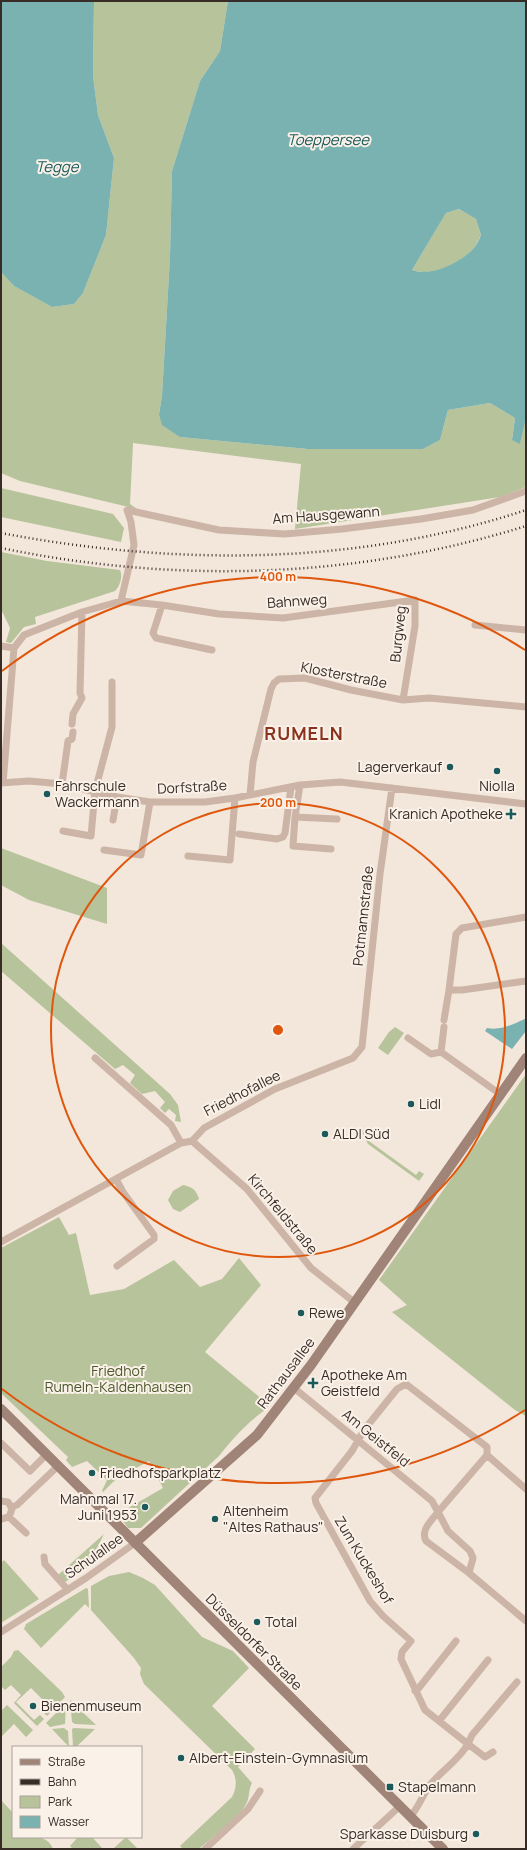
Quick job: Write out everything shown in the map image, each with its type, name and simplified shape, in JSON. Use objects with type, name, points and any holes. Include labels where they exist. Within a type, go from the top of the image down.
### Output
[{"type":"main road","name":"Rathausallee","points":[[135,1543],[162,1522],[257,1435],[294,1388],[526,1058]]},
{"type":"main road","name":"Düsseldorfer Straße","points":[[1,1410],[399,1807],[443,1849]]},
{"type":"street","name":"Am Hausgewann","points":[[121,601],[134,545],[131,522],[127,510],[219,530],[285,534],[342,529],[421,519],[473,510],[526,491]]},
{"type":"street","name":"Bahnweg","points":[[121,601],[162,605],[219,614],[284,618],[345,611],[408,600]]},
{"type":"street","name":"Burgweg","points":[[403,700],[416,611],[415,600],[408,600]]},
{"type":"street","points":[[2,783],[14,648],[24,635],[82,612],[121,601]]},
{"type":"street","points":[[162,605],[153,633],[156,638],[212,650]]},
{"type":"street","points":[[72,724],[73,714],[82,698],[80,693],[82,612]]},
{"type":"street","points":[[474,625],[526,630]]},
{"type":"street","points":[[1,646],[14,648]]},
{"type":"street","name":"Klosterstraße","points":[[250,795],[253,762],[271,689],[278,679],[305,678],[351,690],[403,700],[444,699],[526,707]]},
{"type":"street","points":[[63,831],[91,836],[95,791],[112,727],[112,682]]},
{"type":"street","points":[[1,706],[9,706]]},
{"type":"street","points":[[62,784],[68,741],[72,739],[73,732]]},
{"type":"street","name":"Dorfstraße","points":[[2,783],[29,781],[62,784],[117,797],[150,802],[205,802],[235,798],[300,785],[340,782],[526,804]]},
{"type":"street","points":[[300,785],[295,817],[293,846],[331,849]]},
{"type":"street","points":[[239,834],[277,839],[283,837],[285,833],[291,787]]},
{"type":"street","name":"Potmannstraße","points":[[362,1047],[381,867],[392,788]]},
{"type":"street","points":[[113,820],[117,797]]},
{"type":"street","name":"Dorfstraße","points":[[188,856],[230,860],[235,798]]},
{"type":"street","name":"Dorfstraße","points":[[104,850],[141,855],[150,802]]},
{"type":"street","points":[[295,817],[337,819]]},
{"type":"street","points":[[440,1052],[456,934],[462,928],[526,917]]},
{"type":"street","points":[[449,990],[462,990],[526,981]]},
{"type":"street","points":[[408,1038],[431,1054],[440,1052],[500,1094]]},
{"type":"street","name":"Friedhofallee","points":[[192,1141],[204,1128],[216,1120],[275,1089],[354,1058],[362,1047]]},
{"type":"street","points":[[95,1058],[171,1125],[181,1143]]},
{"type":"street","points":[[1,1242],[181,1143],[192,1141]]},
{"type":"street","name":"Kirchfeldstraße","points":[[192,1141],[247,1189],[310,1268],[354,1302]]},
{"type":"street","points":[[116,1179],[123,1192],[154,1235],[154,1239],[117,1266]]},
{"type":"street","points":[[358,1440],[364,1430],[397,1389],[406,1384],[487,1447],[487,1455],[438,1512],[424,1532],[424,1537],[426,1541],[469,1573],[526,1621]]},
{"type":"street","name":"Am Geistfeld","points":[[294,1388],[432,1501],[448,1531],[470,1551],[473,1558],[469,1573]]},
{"type":"street","name":"Zum Kuckeshof","points":[[358,1440],[352,1451],[318,1494],[316,1503],[370,1601],[383,1616],[411,1641],[402,1652],[401,1659],[425,1710],[485,1757],[493,1752]]},
{"type":"street","points":[[1,1443],[30,1471],[46,1455]]},
{"type":"street","points":[[487,1455],[526,1488]]},
{"type":"street","points":[[11,1507],[17,1505],[58,1466]]},
{"type":"street","points":[[1,1501],[8,1502],[12,1512],[9,1517],[1,1519]]},
{"type":"street","points":[[9,1517],[26,1534]]},
{"type":"street","name":"Schulallee","points":[[1,1632],[68,1590],[135,1543]]},
{"type":"street","name":"Schulallee","points":[[44,1557],[45,1564],[68,1590]]},
{"type":"street","points":[[415,1691],[456,1641]]},
{"type":"street","points":[[439,1721],[488,1660]]},
{"type":"street","points":[[410,1817],[418,1810],[429,1786],[462,1754],[472,1735],[517,1682]]},
{"type":"street","points":[[204,1849],[248,1809],[260,1791]]},
{"type":"street","points":[[353,1849],[399,1807]]},
{"type":"green space","points":[[94,1],[228,1],[220,51],[200,81],[172,171],[170,257],[162,396],[159,413],[180,437],[308,449],[423,449],[440,440],[448,410],[490,403],[515,418],[512,439],[520,443],[526,418],[526,487],[500,497],[295,529],[301,464],[133,443],[130,504],[137,509],[20,481],[1,473],[1,272],[14,286],[52,307],[74,304],[83,293],[106,235],[114,158],[98,115],[93,76]]},
{"type":"green space","points":[[459,209],[476,219],[481,235],[474,248],[460,260],[445,268],[428,272],[412,270],[446,213]]},
{"type":"green space","points":[[1,488],[113,514],[124,528],[121,542],[1,517]]},
{"type":"green space","points":[[1,552],[47,561],[120,570],[120,581],[115,591],[35,617],[36,624],[24,627],[11,643],[6,642],[10,628],[1,609]]},
{"type":"green space","points":[[1,848],[107,888],[107,924],[29,900],[1,885]]},
{"type":"green space","points":[[1,943],[170,1094],[178,1105],[181,1122],[175,1121],[176,1115],[169,1109],[165,1113],[160,1108],[165,1102],[155,1091],[142,1094],[130,1083],[135,1075],[123,1065],[115,1069],[1,971]]},
{"type":"green space","points":[[395,1027],[404,1033],[388,1055],[378,1048],[389,1032]]},
{"type":"green space","points":[[526,1074],[526,1416],[515,1410],[392,1312],[407,1305],[379,1280]]},
{"type":"green space","points":[[359,1127],[369,1135],[366,1139],[416,1175],[419,1171],[424,1174],[419,1181],[368,1144]]},
{"type":"green space","points":[[183,1185],[193,1189],[199,1199],[180,1212],[173,1209],[168,1200],[173,1191]]},
{"type":"green space","name":"Friedhof Rumeln-Kaldenhausen","points":[[59,1217],[69,1235],[76,1233],[90,1295],[124,1289],[174,1260],[200,1287],[222,1279],[239,1258],[261,1285],[205,1352],[269,1405],[241,1430],[219,1456],[141,1528],[128,1528],[118,1514],[163,1488],[149,1461],[116,1479],[103,1492],[102,1491],[107,1480],[87,1461],[72,1467],[66,1460],[68,1457],[1,1393],[1,1248]]},
{"type":"green space","points":[[104,1534],[87,1568],[65,1582],[58,1575]]},
{"type":"green space","points":[[4,1560],[39,1599],[1,1623],[1,1563]]},
{"type":"green space","points":[[129,1572],[155,1585],[202,1637],[233,1651],[249,1668],[212,1706],[255,1749],[238,1767],[252,1783],[248,1799],[242,1810],[224,1828],[199,1849],[183,1849],[180,1846],[232,1797],[236,1786],[235,1777],[232,1770],[144,1684],[140,1674],[141,1668],[134,1658],[91,1610],[91,1586],[109,1576]]},
{"type":"green space","points":[[86,1588],[88,1589],[89,1608],[85,1604],[41,1648],[24,1629],[26,1624]]},
{"type":"green space","points":[[18,1650],[62,1692],[65,1697],[47,1716],[43,1712],[49,1706],[31,1688],[16,1702],[34,1720],[40,1715],[44,1719],[37,1726],[14,1703],[21,1695],[11,1685],[5,1690],[1,1686],[1,1667],[11,1657],[14,1651]]},
{"type":"green space","points":[[70,1700],[96,1725],[75,1724],[72,1722]]},
{"type":"green space","points":[[66,1703],[65,1724],[50,1727],[46,1723]]},
{"type":"green space","points":[[7,1705],[33,1730],[26,1737],[14,1724],[1,1737],[1,1711]]},
{"type":"green space","points":[[64,1728],[68,1731],[69,1746],[68,1746],[52,1729]]},
{"type":"green space","points":[[72,1729],[95,1729],[77,1746],[73,1746]]},
{"type":"green space","points":[[1,1800],[12,1812],[12,1838],[42,1838],[50,1844],[53,1849],[1,1849]]},
{"type":"green space","points":[[77,1838],[93,1838],[103,1849],[73,1849],[70,1846]]},
{"type":"green space","points":[[125,1838],[127,1838],[138,1849],[113,1849]]},
{"type":"water","name":"Tegge","points":[[1,1],[94,1],[93,76],[98,115],[114,158],[106,235],[83,293],[74,304],[52,307],[14,286],[1,272]]},
{"type":"water","name":"Toeppersee","points":[[228,1],[526,1],[526,418],[520,444],[512,440],[515,418],[490,403],[448,410],[440,440],[423,449],[308,449],[180,437],[162,425],[159,414],[162,396],[170,257],[172,171],[200,81],[220,51]],"holes":[[[459,209],[476,219],[481,235],[473,249],[461,259],[453,264],[428,272],[412,270],[446,213]]]},
{"type":"water","points":[[525,1019],[526,1031],[512,1049],[485,1031],[487,1028],[502,1028]]},
{"type":"railway","points":[[1,533],[67,544],[133,551],[199,555],[265,555],[331,551],[397,542],[462,528],[526,510]]},
{"type":"railway","points":[[1,548],[67,560],[133,567],[199,571],[265,570],[331,566],[397,557],[462,544],[526,526]]},
{"type":"place","name":"Lagerverkauf","points":[[450,767]]},
{"type":"place","name":"Niolla","points":[[497,771]]},
{"type":"place","name":"Fahrschule Wackermann","points":[[47,794]]},
{"type":"place","name":"Kranich Apotheke","points":[[511,814]]},
{"type":"place","name":"Lidl","points":[[411,1104]]},
{"type":"place","name":"ALDI Süd","points":[[325,1134]]},
{"type":"place","name":"Rewe","points":[[301,1313]]},
{"type":"place","name":"Apotheke Am Geistfeld","points":[[313,1383]]},
{"type":"place","name":"Friedhofsparkplatz","points":[[92,1473]]},
{"type":"place","name":"Mahnmal 17. Juni 1953","points":[[145,1507]]},
{"type":"place","name":"Altenheim \"Altes Rathaus\"","points":[[215,1519]]},
{"type":"place","name":"Total","points":[[257,1622]]},
{"type":"place","name":"Bienenmuseum","points":[[33,1706]]},
{"type":"place","name":"Albert-Einstein-Gymnasium","points":[[181,1758]]},
{"type":"place","name":"Stapelmann","points":[[390,1787]]},
{"type":"place","name":"Sparkasse Duisburg","points":[[476,1834]]},
{"type":"district","name":"RUMELN","points":[[304,734]]}]
